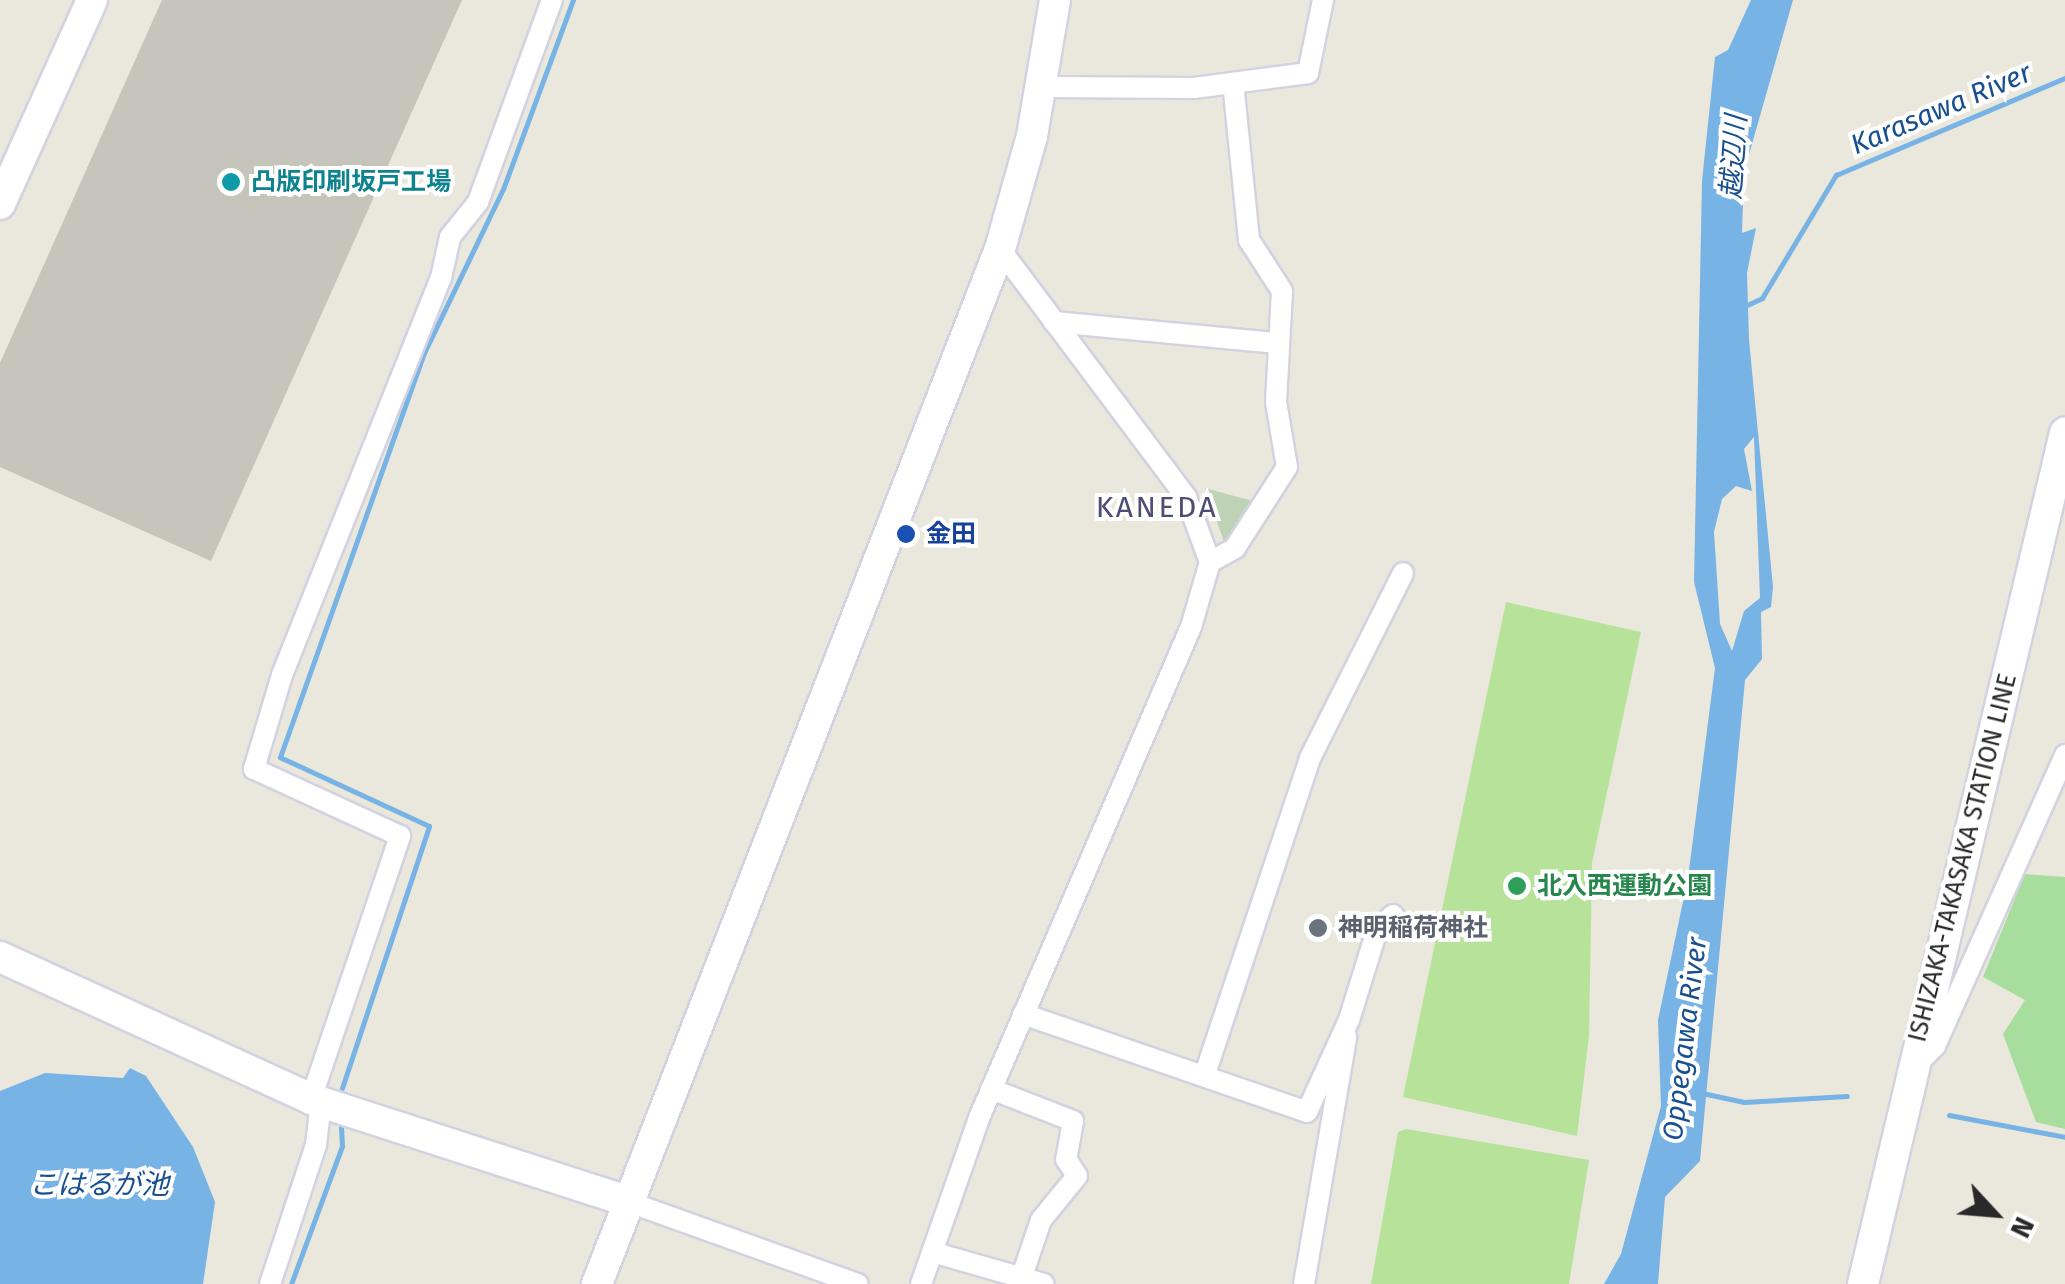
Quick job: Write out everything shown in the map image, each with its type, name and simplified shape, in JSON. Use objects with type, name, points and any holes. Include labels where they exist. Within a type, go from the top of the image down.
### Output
[{"type":"street","points":[[0,204],[11,151],[92,0]]},
{"type":"street","points":[[270,1284],[316,1145],[316,1101],[400,836],[254,769],[282,675],[441,278],[450,237],[478,202],[552,0]]},
{"type":"street","points":[[597,1284],[626,1201],[1000,249],[1043,87],[1055,0]]},
{"type":"street","points":[[1043,87],[1233,83],[1308,73],[1323,0]]},
{"type":"street","points":[[1210,562],[1235,548],[1287,467],[1276,402],[1282,291],[1249,240],[1233,83]]},
{"type":"street","points":[[921,1284],[991,1088],[1191,627],[1210,562],[1186,497],[1000,249]]},
{"type":"street","points":[[1054,322],[1278,342]]},
{"type":"street","name":"ISHIZAKA-TAKASAKA STATION LINE","points":[[1863,1284],[2065,433]]},
{"type":"street","points":[[1205,1074],[1310,758],[1403,574]]},
{"type":"street","points":[[1877,1284],[1906,1142],[1910,1077],[1935,1046],[2065,755]]},
{"type":"street","points":[[1023,1014],[1307,1112],[1349,1020],[1377,930],[1393,915]]},
{"type":"street","points":[[0,957],[316,1101],[626,1201],[858,1284]]},
{"type":"street","points":[[1304,1284],[1349,1020]]},
{"type":"street","points":[[932,1252],[1030,1282],[1041,1220],[1077,1176],[1066,1159],[1073,1121],[991,1088]]},
{"type":"green space","points":[[1205,488],[1256,502],[1226,547]]},
{"type":"green space","name":"北入西運動公園","points":[[1506,602],[1641,632],[1592,863],[1589,1036],[1577,1136],[1403,1097]]},
{"type":"green space","points":[[2025,874],[2065,877],[2065,1129],[2036,1122],[2003,1034],[2025,1000],[1983,977]]},
{"type":"green space","points":[[1406,1129],[1589,1160],[1569,1284],[1371,1284],[1398,1132]]},
{"type":"water","points":[[1751,0],[1793,0],[1744,172],[1742,233],[1756,228],[1747,273],[1749,340],[1773,587],[1771,607],[1761,612],[1762,659],[1745,680],[1700,1161],[1665,1197],[1658,1284],[1604,1284],[1621,1254],[1661,1106],[1658,1020],[1688,878],[1715,668],[1694,582],[1702,181],[1715,57],[1728,50]],"holes":[[[1754,437],[1760,598],[1744,611],[1732,651],[1720,624],[1714,532],[1722,499],[1736,486],[1752,491],[1744,449]]]},
{"type":"water","name":"こはるが池","points":[[130,1068],[146,1076],[193,1147],[215,1202],[203,1284],[0,1284],[0,1091],[45,1073],[123,1078]]},
{"type":"building","name":"凸版印刷坂戸工場","points":[[162,0],[462,0],[211,561],[0,467],[0,363]]},
{"type":"waterway","points":[[342,1088],[429,826],[280,757],[424,353],[503,189],[573,0]]},
{"type":"waterway","name":"Karasawa River","points":[[1745,306],[1762,298],[1836,175],[2065,78]]},
{"type":"waterway","name":"Oppegawa River","points":[[1702,1093],[1744,1102],[1847,1096]]},
{"type":"waterway","points":[[1949,1115],[2065,1137]]},
{"type":"waterway","points":[[291,1284],[342,1146],[341,1125]]},
{"type":"place","name":"凸版印刷坂戸工場","points":[[231,182]]},
{"type":"place","name":"金田","points":[[906,534]]},
{"type":"place","name":"北入西運動公園","points":[[1517,886]]},
{"type":"place","name":"神明稲荷神社","points":[[1318,928]]},
{"type":"district","name":"KANEDA","points":[[1157,507]]},
{"type":"water label","name":"越辺川","points":[[1734,157]]}]
